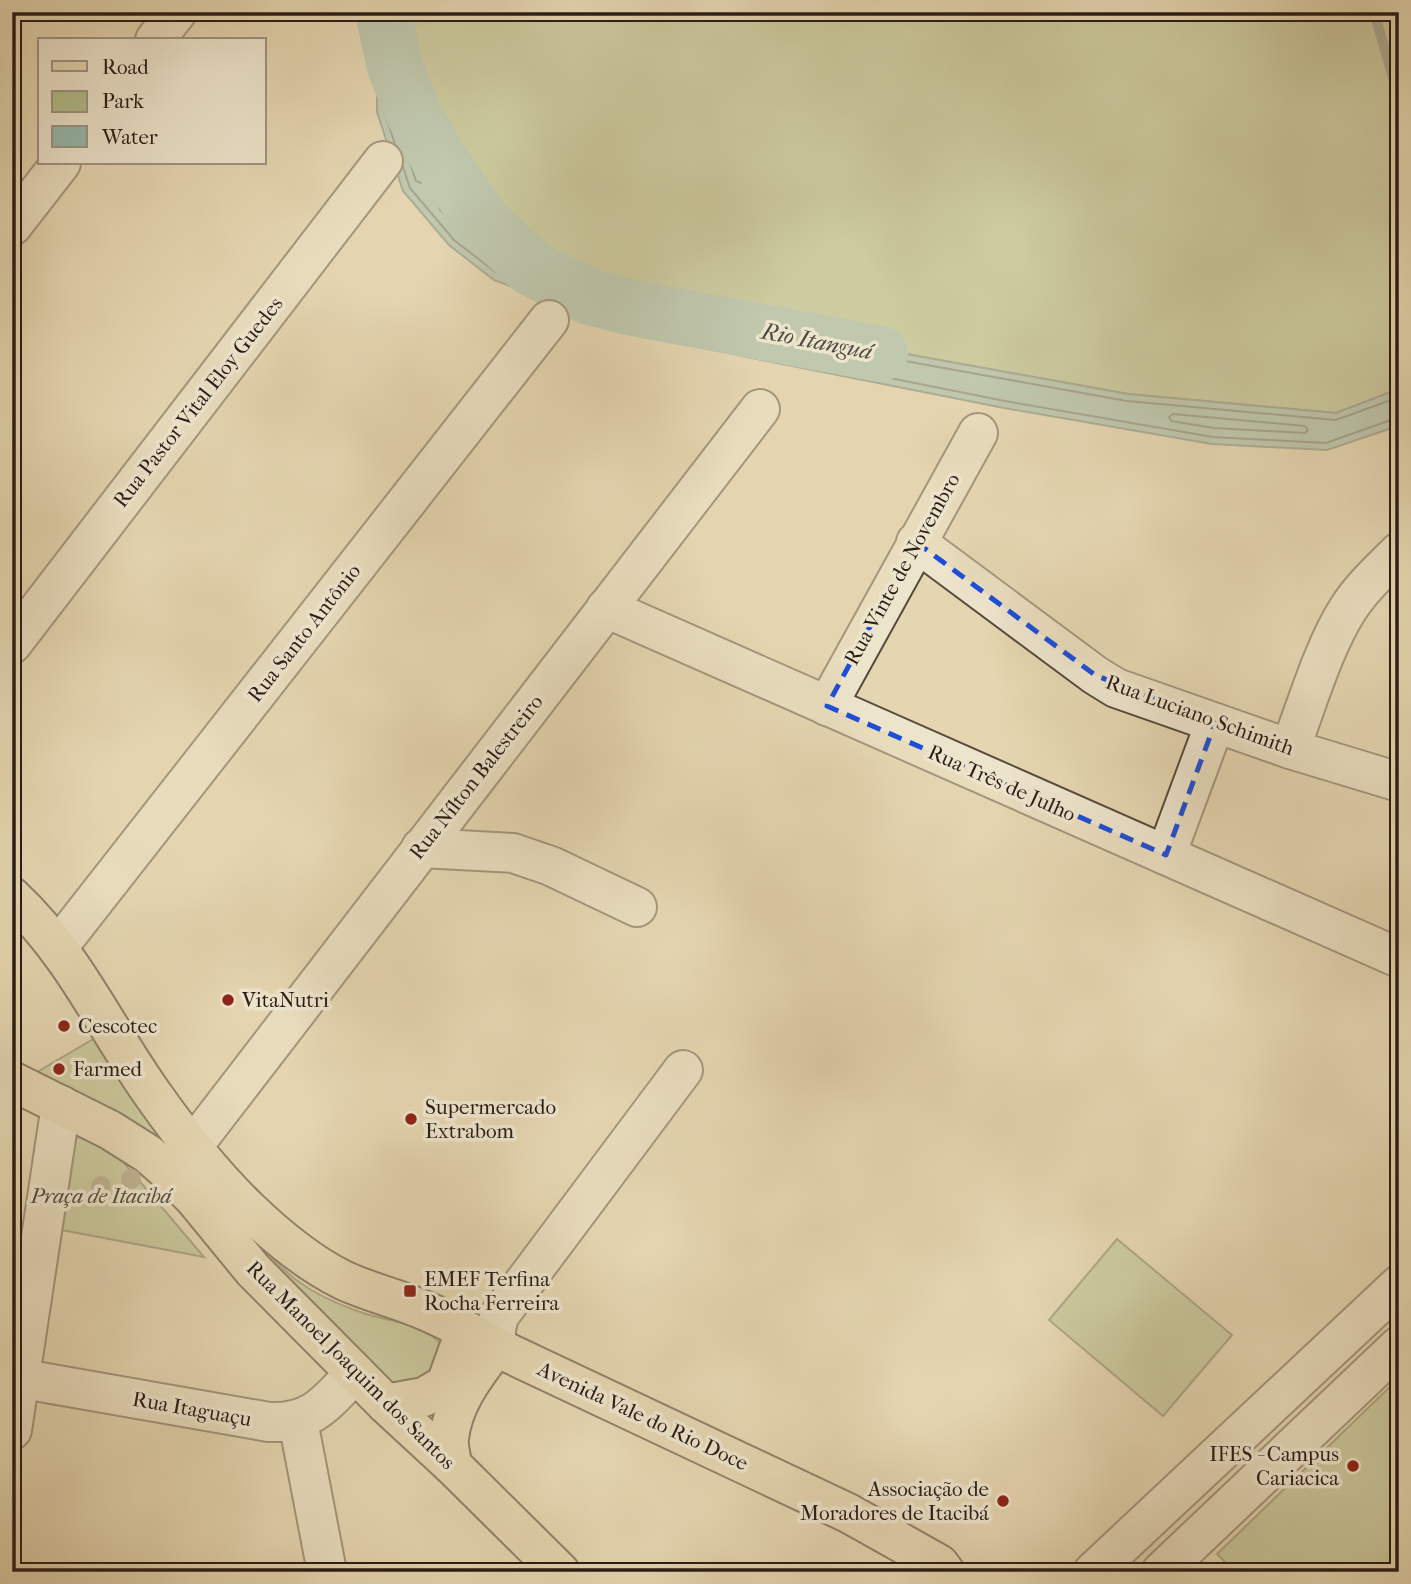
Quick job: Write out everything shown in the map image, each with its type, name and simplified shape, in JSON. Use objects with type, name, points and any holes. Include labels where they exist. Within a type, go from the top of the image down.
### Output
[{"type":"main road","name":"Rua Manoel Joaquim dos Santos","points":[[12,897],[58,947],[81,979],[155,1099],[193,1146],[249,1210],[294,1248],[342,1279]]},
{"type":"main road","name":"Rua Manoel Joaquim dos Santos","points":[[12,1081],[110,1130],[148,1154],[178,1181],[253,1270],[386,1404],[560,1572]]},
{"type":"main road","name":"Avenida Vale do Rio Doce","points":[[342,1279],[432,1313],[848,1513],[947,1569]]},
{"type":"main road","points":[[386,1404],[424,1397],[446,1384],[480,1338]]},
{"type":"main road","points":[[452,1465],[448,1440],[480,1338]]},
{"type":"street","points":[[157,38],[177,12]]},
{"type":"street","name":"Rua Pastor Vital Eloy Guedes","points":[[12,644],[383,160]]},
{"type":"street","points":[[12,226],[60,164]]},
{"type":"street","name":"Rua Santo Antônio","points":[[58,947],[549,320]]},
{"type":"street","name":"Rua Nílton Balestreiro","points":[[193,1146],[760,410]]},
{"type":"street","name":"Rua Vinte de Novembro","points":[[827,705],[978,433]]},
{"type":"street","name":"Rua Luciano Schimith","points":[[916,542],[1116,688],[1290,749],[1399,782]]},
{"type":"street","points":[[1290,749],[1329,648],[1348,610],[1361,590],[1399,552]]},
{"type":"street","name":"Rua Três de Julho","points":[[606,608],[1399,958]]},
{"type":"street","points":[[1166,855],[1215,723]]},
{"type":"street","points":[[421,848],[513,853],[551,866],[637,907]]},
{"type":"street","points":[[480,1338],[496,1329],[499,1316],[683,1070]]},
{"type":"street","points":[[12,1430],[16,1377],[61,1105]]},
{"type":"street","points":[[1093,1572],[1399,1285]]},
{"type":"street","points":[[1161,1572],[1399,1346]]},
{"type":"street","points":[[327,1572],[298,1421],[321,1409],[355,1373]]},
{"type":"street","name":"Rua Itaguaçu","points":[[16,1377],[269,1422],[298,1421]]},
{"type":"highlighted area","points":[[916,542],[1095,675],[1215,723],[1166,855],[827,706]]},
{"type":"green space","points":[[410,12],[1399,12],[1399,389],[1336,413],[1128,394],[906,354],[755,333],[596,300],[487,241],[446,206],[420,95]]},
{"type":"green space","points":[[100,1035],[215,1194],[280,1266],[298,1282],[333,1301],[363,1313],[415,1327],[433,1337],[441,1344],[441,1374],[397,1386],[389,1381],[34,1074]]},
{"type":"green space","name":"Praça de Itacibá","points":[[84,1133],[103,1138],[204,1257],[56,1229],[72,1141]]},
{"type":"green space","points":[[1117,1239],[1232,1335],[1163,1416],[1049,1320]]},
{"type":"green space","name":"IFES - Campus Cariacica","points":[[1399,1378],[1399,1572],[1235,1572],[1217,1554]]},
{"type":"water","name":"Rio Itanguá","points":[[377,12],[410,12],[420,95],[446,206],[487,241],[596,300],[755,333],[906,354],[1128,394],[1336,413],[1399,389],[1399,423],[1389,429],[1327,450],[1212,444],[1004,408],[742,356],[571,309],[494,280],[449,245],[403,191],[377,112]]},
{"type":"waterway","name":"Rio Itanguá","points":[[383,12],[395,67],[414,114],[438,157],[482,221],[531,268],[590,297],[633,308],[880,354]]},
{"type":"waterway","points":[[1374,12],[1399,98]]},
{"type":"place","name":"VitaNutri","points":[[228,1000]]},
{"type":"place","name":"Cescotec","points":[[64,1026]]},
{"type":"place","name":"Farmed","points":[[59,1069]]},
{"type":"place","name":"Supermercado Extrabom","points":[[411,1119]]},
{"type":"place","name":"EMEF Terfina Rocha Ferreira","points":[[410,1291]]},
{"type":"place","name":"IFES - Campus Cariacica","points":[[1353,1466]]},
{"type":"place","name":"Associação de Moradores de Itacibá","points":[[1003,1501]]}]
